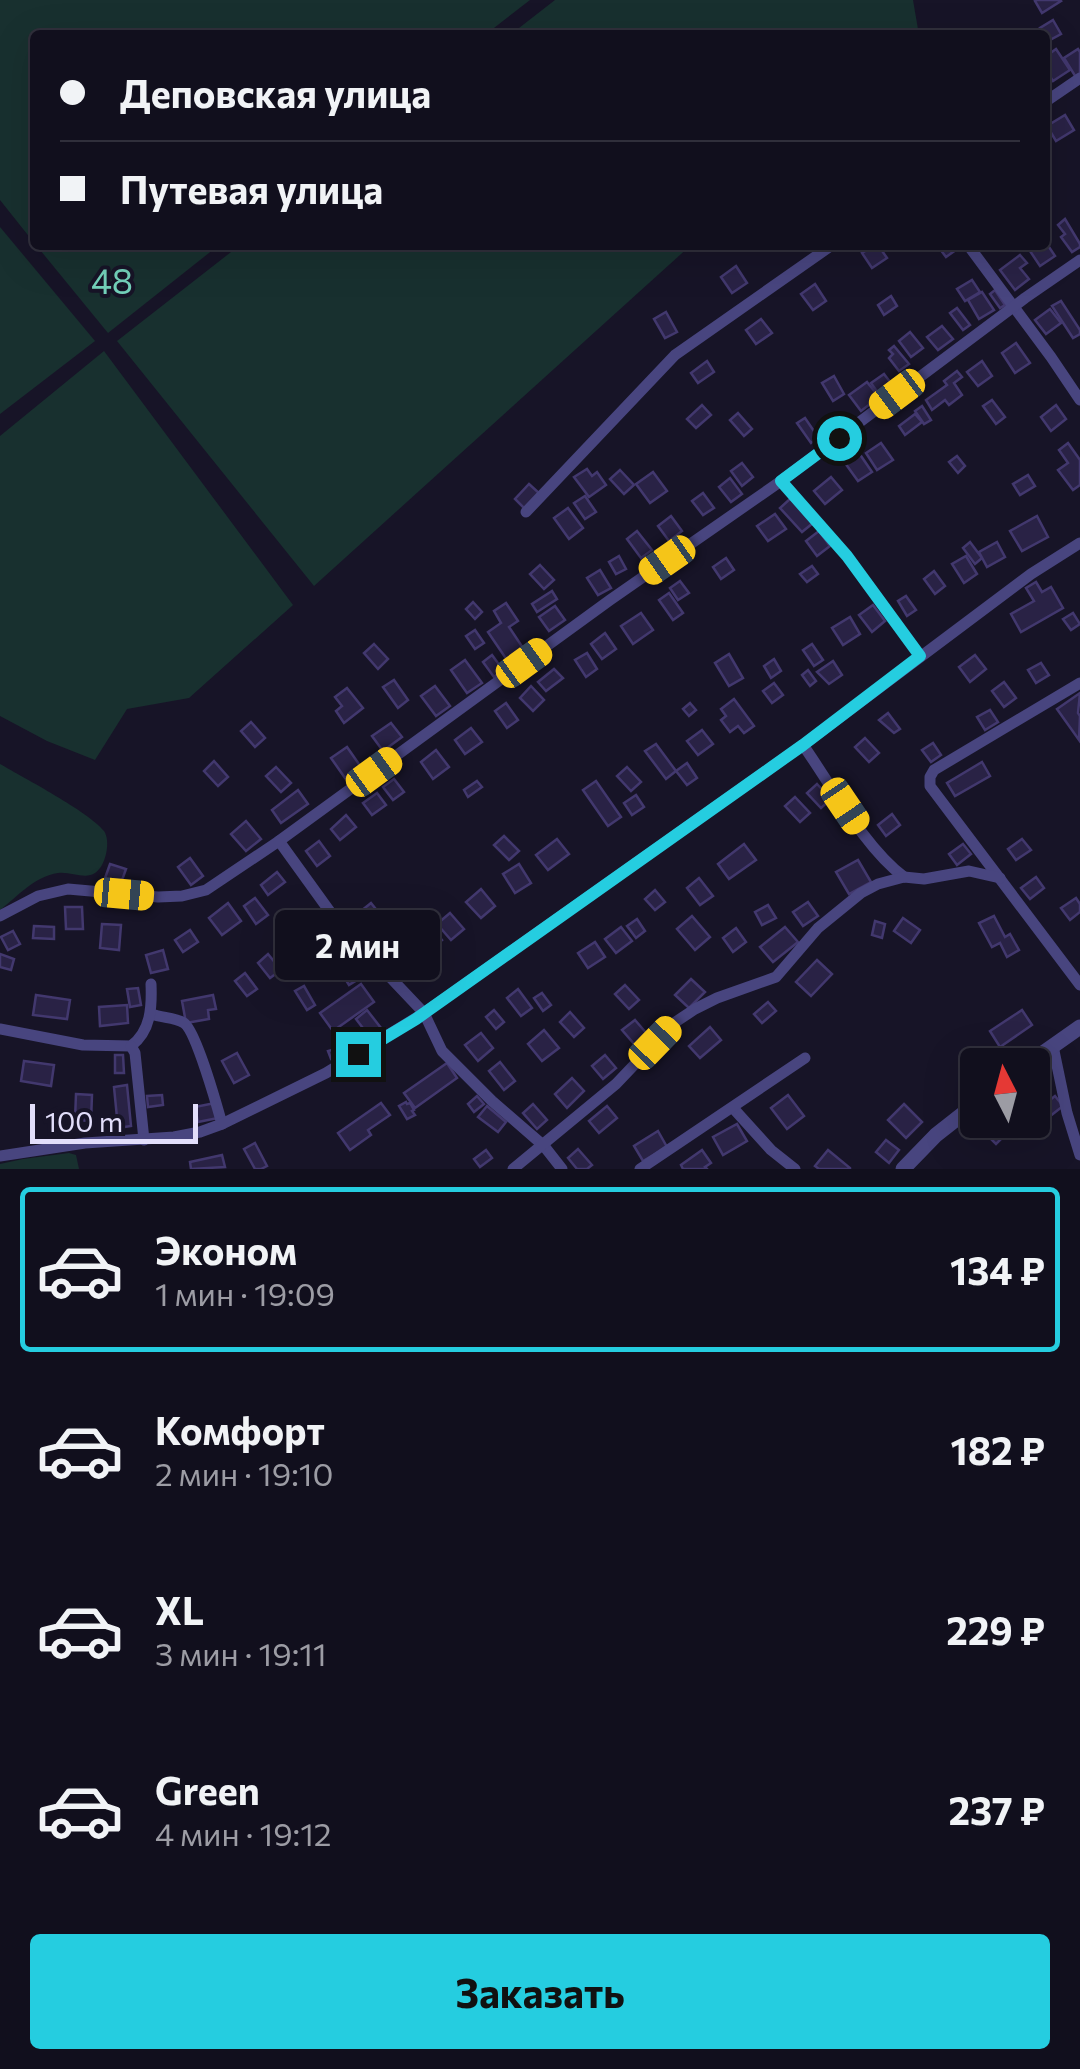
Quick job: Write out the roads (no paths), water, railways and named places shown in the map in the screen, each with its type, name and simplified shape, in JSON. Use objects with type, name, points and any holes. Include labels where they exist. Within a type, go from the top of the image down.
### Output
[{"type":"street","points":[[1050,99],[1080,78]]},
{"type":"street","points":[[526,512],[675,355],[825,250]]},
{"type":"street","points":[[972,250],[1080,400]]},
{"type":"street","points":[[0,916],[38,896],[68,889],[158,896],[206,890],[781,481],[1080,260]]},
{"type":"street","points":[[0,1156],[85,1143],[174,1137],[222,1124],[326,1073],[424,1013],[803,745],[1031,574],[1080,543]]},
{"type":"street","points":[[1080,683],[930,776],[930,786],[1080,985]]},
{"type":"street","points":[[803,745],[872,844],[904,876]]},
{"type":"street","points":[[279,841],[336,920],[424,1013],[442,1051],[544,1146],[562,1169]]},
{"type":"street","points":[[513,1169],[616,1084],[674,1023],[717,998],[776,977],[818,928],[861,894],[904,876],[924,879],[976,872],[1000,878]]},
{"type":"street","points":[[0,1029],[83,1045],[131,1046],[140,1038],[152,1014],[152,984]]},
{"type":"street","points":[[152,1014],[188,1027],[222,1124]]},
{"type":"street","points":[[1050,1048],[1080,1027]]},
{"type":"street","points":[[131,1046],[135,1053],[144,1140]]},
{"type":"street","points":[[1053,1046],[1080,1155]]},
{"type":"street","points":[[640,1169],[805,1058]]},
{"type":"street","points":[[733,1108],[771,1150],[795,1169]]},
{"type":"street","points":[[903,1169],[960,1117]]},
{"type":"lane","points":[[781,481],[847,556],[920,656]]},
{"type":"park label","name":"48","points":[[112,282]]}]
